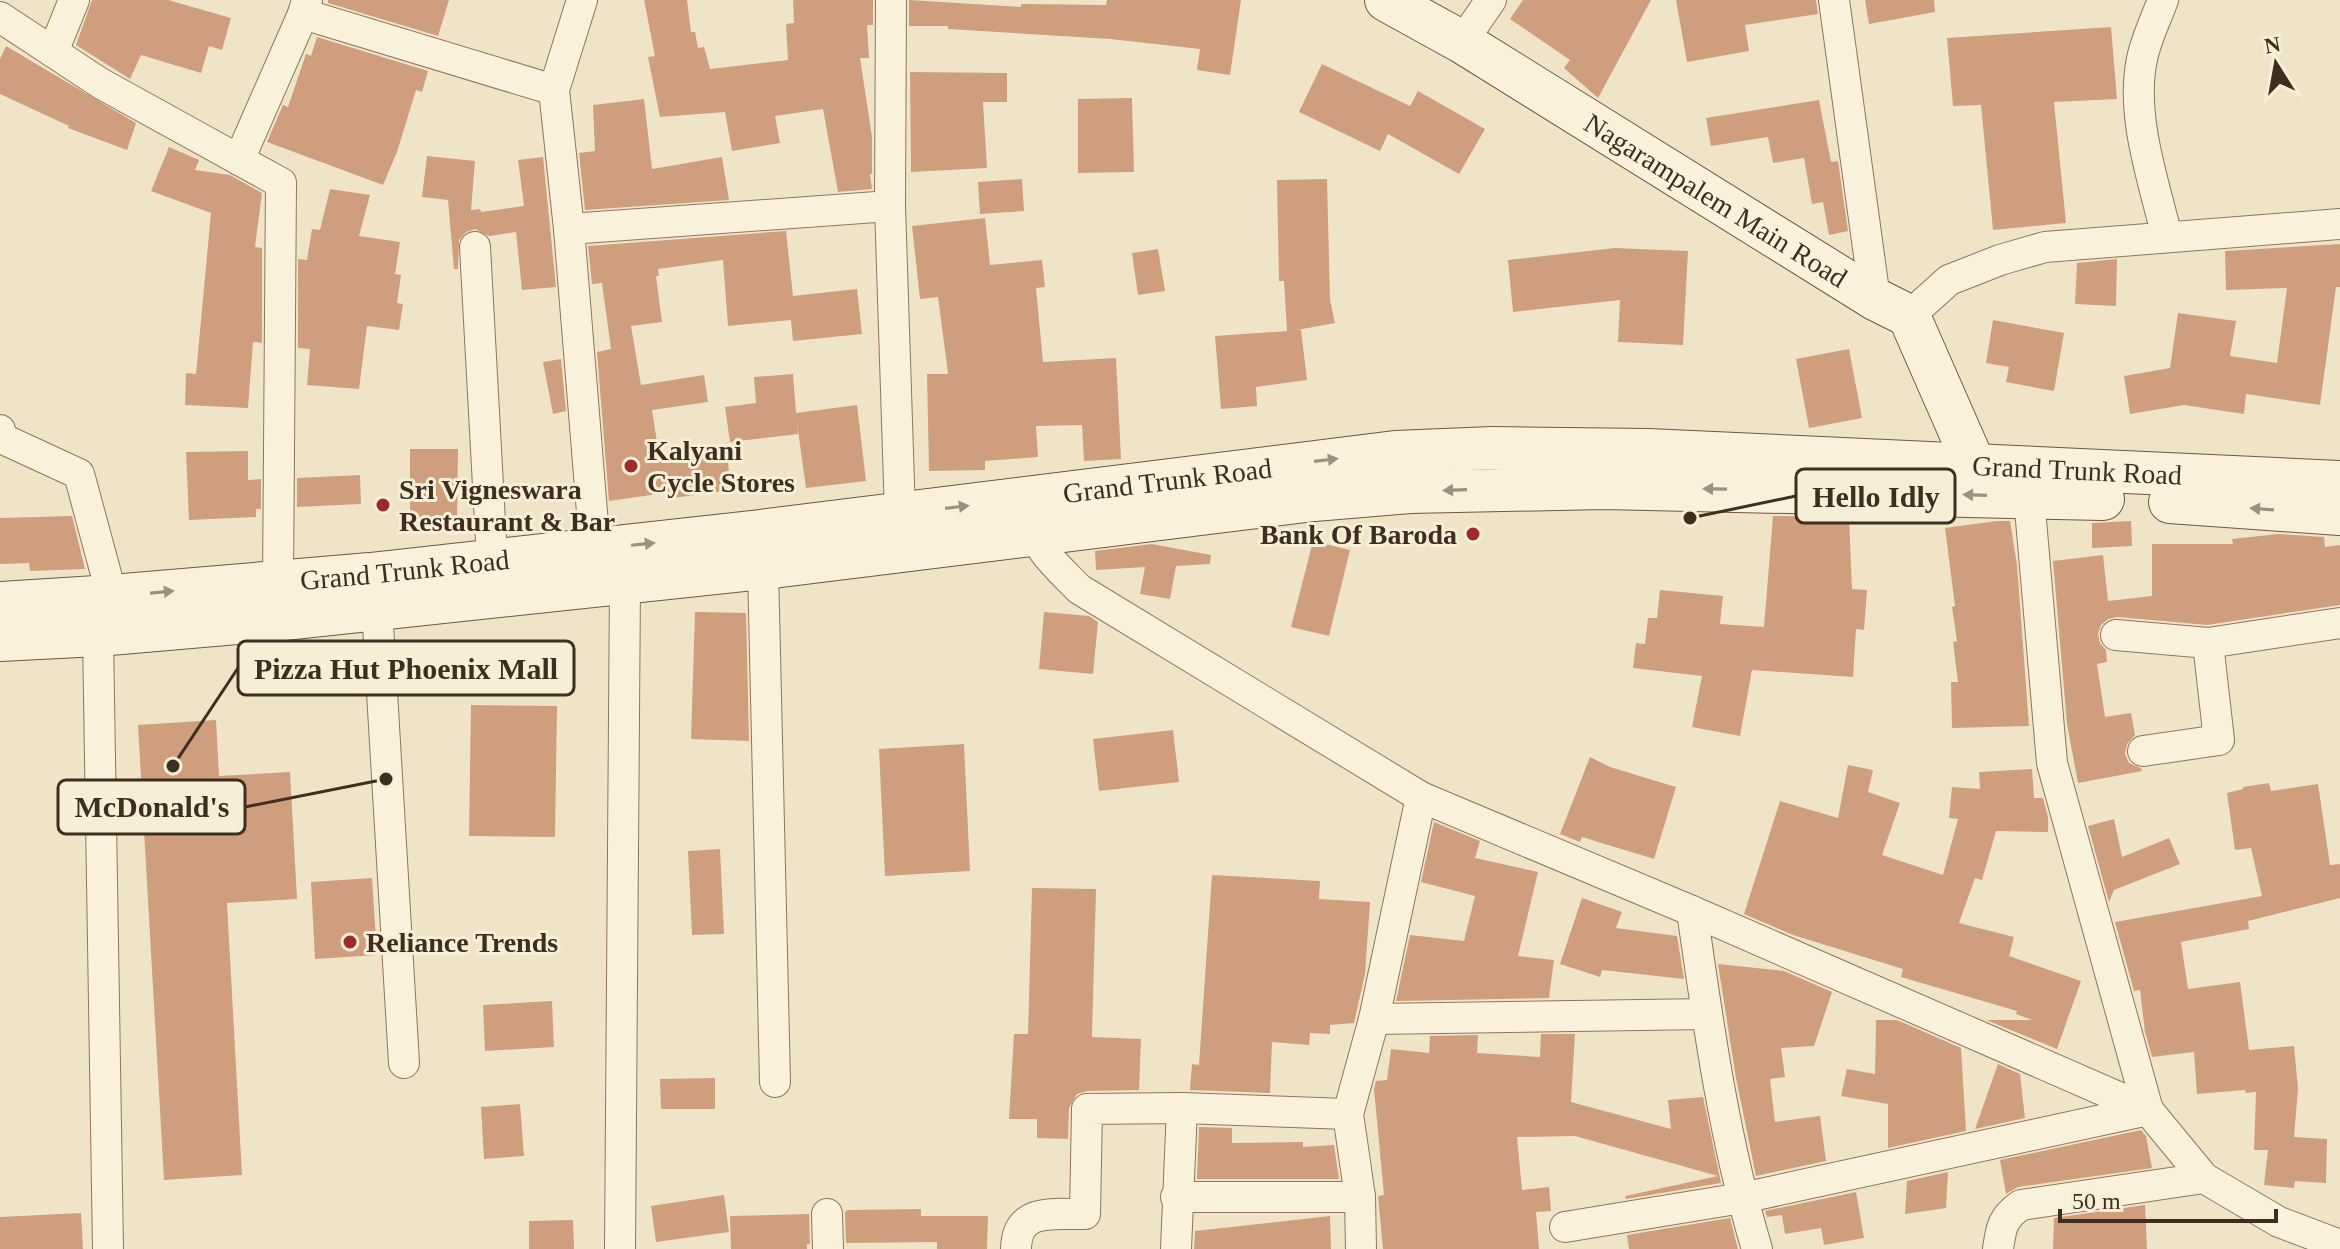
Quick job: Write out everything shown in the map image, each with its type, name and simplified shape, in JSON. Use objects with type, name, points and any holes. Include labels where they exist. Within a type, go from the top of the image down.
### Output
[{"type":"main road","name":"Nagarampalem Main Road","points":[[1386,0],[1462,42],[1892,307]]},
{"type":"main road","points":[[1892,307],[1974,464]]},
{"type":"main road","name":"Grand Trunk Road","points":[[0,640],[98,635],[763,568],[1030,516],[1395,452],[1493,448],[1648,450],[2340,482]]},
{"type":"main road","name":"Grand Trunk Road","points":[[0,603],[278,583],[900,514],[1030,516],[1495,488],[1778,490],[2118,499],[2340,514]]},
{"type":"street","points":[[53,52],[74,0]]},
{"type":"street","points":[[582,0],[554,90],[569,229],[595,549]]},
{"type":"street","points":[[891,0],[890,206],[900,514]]},
{"type":"street","points":[[1462,42],[1491,0]]},
{"type":"street","points":[[1834,0],[1892,307],[1949,280],[2045,247],[2340,224]]},
{"type":"street","points":[[2163,0],[2142,59],[2139,99],[2145,141],[2167,237]]},
{"type":"street","points":[[239,160],[305,7],[554,90]]},
{"type":"street","points":[[0,17],[100,83],[281,183],[278,583]]},
{"type":"street","points":[[569,229],[890,206]]},
{"type":"street","points":[[475,247],[492,559]]},
{"type":"street","points":[[0,430],[1,438],[79,474],[112,596]]},
{"type":"street","points":[[2029,497],[2052,763],[2148,1110],[2204,1178],[2279,1222],[2340,1245]]},
{"type":"street","points":[[1030,516],[1059,569],[1079,589],[1421,797],[1692,911],[2148,1110]]},
{"type":"street","points":[[763,568],[775,1082]]},
{"type":"street","points":[[620,1249],[625,583]]},
{"type":"street","points":[[377,608],[404,1063]]},
{"type":"street","points":[[2116,635],[2208,643],[2340,623]]},
{"type":"street","points":[[98,635],[108,1249]]},
{"type":"street","points":[[2143,751],[2219,740],[2208,643]]},
{"type":"street","points":[[1361,1249],[1360,1197],[1348,1114],[1374,1019],[1421,797]]},
{"type":"street","points":[[1692,911],[1707,1014],[1742,1198],[1757,1249]]},
{"type":"street","points":[[1374,1019],[1707,1014]]},
{"type":"street","points":[[1016,1249],[1023,1224],[1037,1215],[1085,1214],[1087,1109],[1182,1108],[1348,1114]]},
{"type":"street","points":[[1176,1249],[1182,1108]]},
{"type":"street","points":[[1565,1227],[1742,1198],[2148,1110]]},
{"type":"street","points":[[1998,1249],[2000,1231],[2008,1214],[2021,1205],[2204,1178]]},
{"type":"street","points":[[1176,1197],[1360,1197]]},
{"type":"street","points":[[827,1214],[828,1249]]},
{"type":"building","points":[[92,0],[168,0],[231,18],[222,50],[209,46],[201,73],[141,55],[130,79],[76,45]]},
{"type":"building","points":[[328,0],[449,0],[438,36],[328,3]]},
{"type":"building","points":[[644,0],[687,0],[691,32],[695,32],[698,48],[704,47],[710,69],[788,60],[786,24],[794,23],[793,0],[873,0],[873,25],[867,25],[869,58],[860,58],[872,137],[872,189],[838,192],[823,109],[775,116],[780,143],[732,151],[725,112],[660,117],[648,57],[655,56]]},
{"type":"building","points":[[909,0],[1021,7],[1021,4],[1106,5],[1107,0],[1241,0],[1230,75],[1197,70],[1200,49],[1110,39],[948,29],[948,26],[909,26]]},
{"type":"building","points":[[1523,0],[1651,0],[1598,98],[1564,68],[1570,60],[1510,19]]},
{"type":"building","points":[[1676,0],[1816,0],[1818,14],[1745,25],[1749,51],[1687,62]]},
{"type":"building","points":[[1865,0],[1934,0],[1935,12],[1869,24]]},
{"type":"building","points":[[2111,27],[2117,99],[2054,102],[2066,223],[1993,230],[1981,105],[1953,106],[1947,38]]},
{"type":"building","points":[[317,37],[428,71],[422,92],[416,90],[383,185],[267,142],[283,105],[288,107],[306,54],[311,56]]},
{"type":"building","points":[[6,46],[136,123],[127,150],[68,128],[0,94],[0,59]]},
{"type":"building","points":[[1322,64],[1410,106],[1418,91],[1485,129],[1459,174],[1388,134],[1380,151],[1299,112]]},
{"type":"building","points":[[910,72],[1007,73],[1007,102],[983,102],[987,168],[911,172]]},
{"type":"building","points":[[1132,98],[1134,172],[1078,173],[1078,99]]},
{"type":"building","points":[[644,99],[652,169],[722,157],[729,200],[585,210],[579,153],[595,151],[593,105]]},
{"type":"building","points":[[1819,100],[1831,162],[1838,161],[1848,231],[1829,235],[1823,202],[1812,204],[1804,158],[1773,163],[1768,137],[1711,146],[1706,118]]},
{"type":"building","points":[[169,147],[199,160],[195,170],[230,175],[262,193],[255,247],[262,248],[262,343],[253,342],[248,408],[185,405],[186,373],[196,374],[211,213],[151,191]]},
{"type":"building","points":[[427,156],[475,161],[471,210],[480,209],[481,212],[524,206],[518,160],[543,157],[556,287],[522,290],[516,232],[489,236],[475,229],[466,232],[459,240],[458,269],[454,269],[448,200],[422,197]]},
{"type":"building","points":[[1022,179],[1024,211],[980,214],[978,182]]},
{"type":"building","points":[[1327,179],[1330,300],[1335,323],[1297,330],[1301,330],[1307,380],[1256,387],[1257,406],[1221,409],[1215,336],[1287,331],[1284,281],[1279,281],[1277,180]]},
{"type":"building","points":[[330,189],[370,195],[359,236],[400,242],[395,274],[401,275],[397,303],[403,304],[399,330],[367,326],[359,389],[307,385],[310,349],[298,348],[298,259],[307,260],[312,229],[320,230]]},
{"type":"building","points":[[985,218],[990,265],[1042,260],[1045,287],[1036,288],[1043,362],[1116,358],[1121,459],[1084,461],[1082,425],[1036,426],[1038,457],[985,461],[985,470],[929,471],[927,374],[948,374],[938,297],[920,299],[912,226]]},
{"type":"building","points":[[786,231],[793,296],[857,289],[862,334],[793,341],[791,320],[728,326],[723,260],[658,269],[659,276],[656,276],[662,322],[631,326],[641,385],[704,375],[708,402],[652,410],[659,455],[726,445],[731,490],[673,498],[672,492],[609,501],[597,352],[611,349],[602,283],[592,284],[588,246]]},
{"type":"building","points":[[2340,244],[2340,287],[2336,287],[2320,405],[2246,394],[2244,414],[2184,405],[2130,414],[2124,376],[2170,368],[2178,313],[2236,321],[2230,356],[2277,363],[2287,288],[2226,290],[2225,251]]},
{"type":"building","points":[[1615,248],[1688,251],[1683,345],[1618,342],[1620,300],[1513,312],[1508,260]]},
{"type":"building","points":[[1158,249],[1165,291],[1138,295],[1132,253]]},
{"type":"building","points":[[2117,259],[2116,306],[2075,304],[2077,263]]},
{"type":"building","points":[[1993,320],[2064,333],[2054,391],[2006,382],[2009,367],[1986,363]]},
{"type":"building","points":[[1849,349],[1862,418],[1809,428],[1796,359]]},
{"type":"building","points":[[561,359],[566,411],[553,414],[543,362]]},
{"type":"building","points":[[793,374],[796,413],[857,405],[866,481],[806,488],[797,423],[798,434],[730,442],[725,407],[756,403],[754,377]]},
{"type":"building","points":[[410,449],[458,449],[457,527],[410,527]]},
{"type":"building","points":[[248,451],[248,480],[261,479],[261,509],[256,509],[256,517],[189,520],[186,452]]},
{"type":"building","points":[[360,475],[361,504],[297,507],[297,478]]},
{"type":"building","points":[[72,516],[85,569],[30,571],[29,563],[0,564],[0,518]]},
{"type":"building","points":[[1773,516],[1849,517],[1852,589],[1867,590],[1864,630],[1856,629],[1853,677],[1752,670],[1740,736],[1692,727],[1702,676],[1633,668],[1636,643],[1645,644],[1648,618],[1657,618],[1660,590],[1723,596],[1720,624],[1764,627]]},
{"type":"building","points":[[2010,521],[2017,565],[2029,726],[1952,728],[1951,682],[1958,682],[1953,642],[1957,641],[1945,528]]},
{"type":"building","points":[[2131,521],[2132,546],[2092,548],[2092,523]]},
{"type":"building","points":[[2278,534],[2324,537],[2325,547],[2340,545],[2340,605],[2207,625],[2118,617],[2108,619],[2101,625],[2098,634],[2106,650],[2107,662],[2097,664],[2105,717],[2131,713],[2135,735],[2127,744],[2125,754],[2129,763],[2142,771],[2078,783],[2067,724],[2053,561],[2103,555],[2108,601],[2152,596],[2152,544],[2233,544],[2232,539]]},
{"type":"building","points":[[1313,541],[1350,550],[1329,636],[1291,627]]},
{"type":"building","points":[[1152,544],[1211,555],[1210,564],[1176,566],[1170,599],[1140,594],[1145,567],[1096,570],[1095,551]]},
{"type":"building","points":[[695,612],[746,613],[749,741],[691,739]]},
{"type":"building","points":[[1044,612],[1089,616],[1098,622],[1093,674],[1039,669]]},
{"type":"building","points":[[471,705],[557,706],[555,837],[469,836]]},
{"type":"building","points":[[216,720],[219,776],[290,772],[297,899],[227,903],[242,1175],[164,1180],[138,725]]},
{"type":"building","points":[[1173,730],[1179,782],[1099,791],[1093,739]]},
{"type":"building","points":[[964,744],[970,871],[885,876],[879,749]]},
{"type":"building","points":[[1590,757],[1610,767],[1676,787],[1654,859],[1582,837],[1580,842],[1560,834]]},
{"type":"building","points":[[1848,765],[1873,770],[1868,792],[1900,803],[1882,855],[1943,875],[1958,819],[1949,818],[1952,787],[1980,789],[1979,772],[2032,769],[2034,798],[2043,798],[2048,832],[1996,831],[1982,880],[1975,878],[1959,923],[2014,937],[2009,956],[2081,981],[2057,1049],[1986,1020],[2032,1020],[2016,1014],[2017,1011],[1901,977],[1903,969],[1793,935],[1744,914],[1780,801],[1838,818]]},
{"type":"building","points":[[2269,783],[2271,791],[2318,784],[2330,865],[2340,864],[2340,898],[2248,921],[2249,929],[2181,942],[2188,989],[2240,982],[2249,1050],[2294,1046],[2298,1089],[2294,1137],[2327,1139],[2326,1183],[2295,1181],[2294,1188],[2264,1185],[2268,1150],[2254,1150],[2256,1092],[2197,1094],[2194,1052],[2152,1057],[2145,1032],[2140,990],[2134,991],[2115,922],[2262,896],[2251,848],[2235,850],[2227,793]]},
{"type":"building","points":[[2114,819],[2122,857],[2169,838],[2180,864],[2114,890],[2109,902],[2088,826]]},
{"type":"building","points":[[1434,822],[1480,841],[1475,858],[1538,872],[1518,956],[1554,960],[1549,998],[1396,1001],[1410,935],[1464,941],[1475,896],[1421,882]]},
{"type":"building","points":[[720,849],[724,934],[692,935],[688,851]]},
{"type":"building","points":[[1212,875],[1320,881],[1319,899],[1370,902],[1365,974],[1354,1023],[1330,1025],[1330,1034],[1310,1033],[1309,1045],[1272,1042],[1270,1093],[1190,1090],[1192,1064],[1199,1065]]},
{"type":"building","points":[[372,878],[377,955],[315,959],[311,882]]},
{"type":"building","points":[[1032,888],[1096,889],[1092,1037],[1141,1039],[1139,1090],[1077,1094],[1069,1108],[1068,1139],[1037,1138],[1037,1119],[1009,1119],[1014,1034],[1028,1034]]},
{"type":"building","points":[[1582,898],[1622,912],[1616,928],[1677,936],[1684,979],[1602,970],[1600,977],[1560,964]]},
{"type":"building","points":[[1718,964],[1784,971],[1832,992],[1814,1046],[1781,1048],[1785,1077],[1770,1079],[1775,1122],[1820,1116],[1826,1161],[1756,1176]]},
{"type":"building","points":[[552,1001],[554,1047],[485,1051],[483,1005]]},
{"type":"building","points":[[1876,1020],[1897,1020],[1961,1048],[1966,1131],[1888,1148],[1888,1104],[1841,1096],[1847,1069],[1875,1074]]},
{"type":"building","points":[[1541,1034],[1575,1034],[1571,1102],[1671,1129],[1668,1100],[1703,1097],[1721,1183],[1626,1199],[1625,1196],[1718,1176],[1575,1136],[1517,1137],[1522,1190],[1549,1187],[1551,1211],[1536,1212],[1539,1249],[1383,1249],[1378,1196],[1384,1195],[1374,1089],[1376,1081],[1387,1080],[1391,1049],[1429,1053],[1430,1036],[1478,1035],[1477,1053],[1540,1057]]},
{"type":"building","points":[[1998,1064],[2020,1074],[2025,1118],[1975,1129]]},
{"type":"building","points":[[715,1078],[715,1109],[661,1109],[660,1079]]},
{"type":"building","points":[[520,1104],[524,1156],[484,1159],[481,1107]]},
{"type":"building","points":[[1199,1127],[1232,1128],[1232,1143],[1303,1142],[1303,1147],[1334,1145],[1339,1179],[1197,1179]]},
{"type":"building","points":[[2141,1130],[2146,1136],[2152,1168],[2018,1187],[2006,1194],[2000,1160]]},
{"type":"building","points":[[1948,1172],[1946,1208],[1905,1214],[1907,1181]]},
{"type":"building","points":[[1856,1192],[1864,1238],[1824,1245],[1821,1228],[1785,1234],[1782,1215],[1767,1217],[1765,1211]]},
{"type":"building","points":[[724,1195],[729,1232],[656,1242],[651,1206]]},
{"type":"building","points":[[2145,1205],[2147,1249],[2053,1249],[2054,1218]]},
{"type":"building","points":[[921,1209],[921,1216],[988,1216],[987,1249],[937,1249],[937,1242],[846,1243],[845,1212],[848,1210]]},
{"type":"building","points":[[81,1213],[83,1249],[0,1249],[0,1217]]},
{"type":"building","points":[[809,1214],[810,1244],[807,1244],[807,1249],[731,1249],[730,1216]]},
{"type":"building","points":[[1330,1216],[1331,1249],[1194,1249],[1195,1231]]},
{"type":"building","points":[[1730,1218],[1738,1249],[1629,1249],[1627,1235]]},
{"type":"building","points":[[573,1220],[574,1249],[529,1249],[529,1221]]},
{"type":"place","name":"Kalyani Cycle Stores","points":[[631,466]]},
{"type":"place","name":"Sri Vigneswara Restaurant & Bar","points":[[383,505]]},
{"type":"place","name":"Hello Idly","points":[[1690,518]]},
{"type":"place","name":"Bank Of Baroda","points":[[1473,534]]},
{"type":"place","name":"Pizza Hut Phoenix Mall","points":[[173,766]]},
{"type":"place","name":"McDonald's","points":[[386,779]]},
{"type":"place","name":"Reliance Trends","points":[[350,942]]}]
